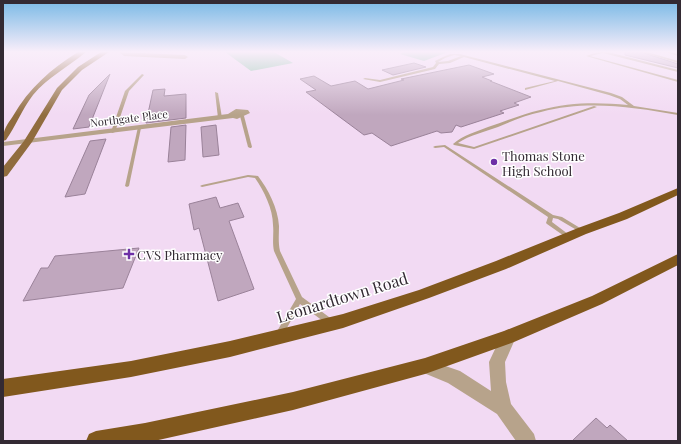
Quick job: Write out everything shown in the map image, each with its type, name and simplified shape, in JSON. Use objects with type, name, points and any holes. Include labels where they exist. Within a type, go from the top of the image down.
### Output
[{"type":"highway","name":"Leonardtown Road","points":[[3,388],[131,370],[230,349],[332,324],[449,285],[623,216],[678,191]]},
{"type":"highway","points":[[96,441],[146,433],[293,401],[425,366],[508,337],[597,300],[678,258]]},
{"type":"main road","points":[[3,138],[25,102],[42,83],[54,73]]},
{"type":"main road","points":[[3,174],[28,142],[59,89],[76,73]]},
{"type":"street","name":"Northgate Place","points":[[3,144],[242,116]]},
{"type":"street","points":[[503,408],[498,382],[497,362],[508,337]]},
{"type":"street","points":[[425,366],[454,377],[503,408],[527,441]]},
{"type":"lane","points":[[365,79],[380,81],[416,73]]},
{"type":"lane","points":[[530,73],[616,96],[634,107]]},
{"type":"lane","points":[[648,73],[678,81]]},
{"type":"lane","points":[[113,132],[127,91],[143,75]]},
{"type":"lane","points":[[526,89],[559,80]]},
{"type":"lane","points":[[216,93],[220,118]]},
{"type":"lane","points":[[600,105],[474,148],[455,144],[465,137],[538,111],[568,106],[600,105],[634,107],[678,114]]},
{"type":"lane","points":[[242,116],[250,147]]},
{"type":"lane","points":[[127,186],[139,128]]},
{"type":"lane","points":[[435,147],[445,146],[551,216],[560,218],[582,231]]},
{"type":"lane","points":[[202,186],[248,176],[256,177],[269,202],[276,222],[275,245],[277,251],[299,299],[332,324]]},
{"type":"lane","points":[[551,216],[549,222],[569,237]]},
{"type":"lane","points":[[277,338],[299,299]]},
{"type":"building","points":[[388,73],[402,73],[393,75]]},
{"type":"building","points":[[432,73],[490,73],[494,74],[482,77],[531,97],[514,103],[519,105],[500,111],[504,113],[461,127],[456,125],[452,132],[441,133],[437,131],[391,146],[372,133],[364,135],[306,92],[316,90],[300,79],[314,76],[331,86],[355,81],[368,89],[404,80],[401,79]]},
{"type":"building","points":[[110,74],[89,127],[73,129],[89,95]]},
{"type":"building","points":[[165,89],[164,96],[186,94],[186,118],[146,123],[153,90]]},
{"type":"building","points":[[186,125],[185,160],[168,162],[171,127]]},
{"type":"building","points":[[216,125],[219,155],[203,157],[201,127]]},
{"type":"building","points":[[106,139],[85,194],[65,197],[90,141]]},
{"type":"building","points":[[216,197],[220,208],[238,203],[244,217],[229,221],[254,289],[218,301],[199,228],[194,230],[189,204]]},
{"type":"building","name":"CVS Pharmacy","points":[[139,248],[123,288],[23,301],[41,268],[48,268],[55,256]]},
{"type":"building","points":[[596,418],[607,428],[610,425],[628,441],[572,441]]},
{"type":"place","name":"Thomas Stone High School","points":[[494,162]]},
{"type":"place","name":"CVS Pharmacy","points":[[129,254]]}]
